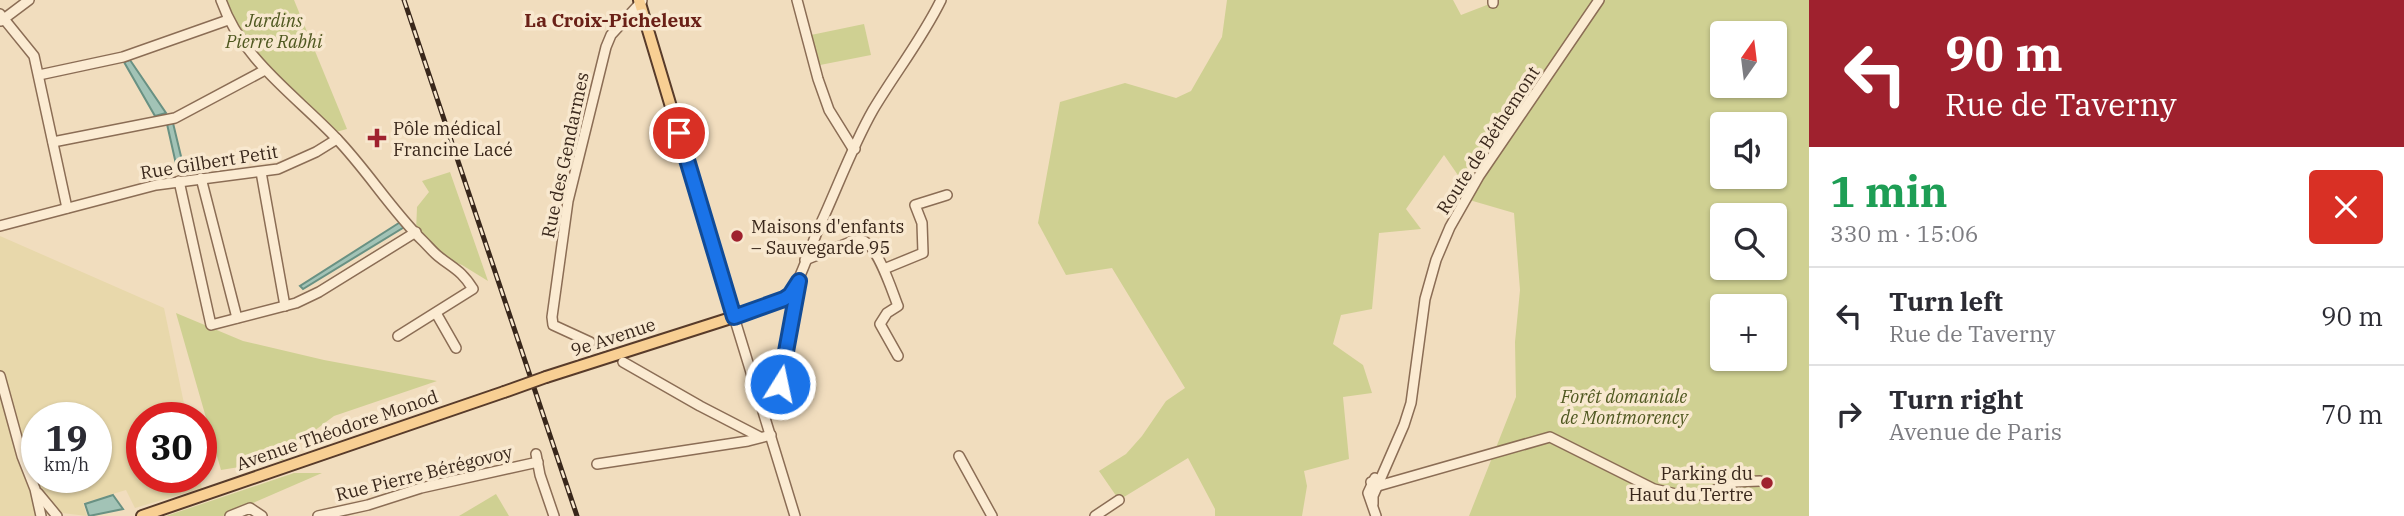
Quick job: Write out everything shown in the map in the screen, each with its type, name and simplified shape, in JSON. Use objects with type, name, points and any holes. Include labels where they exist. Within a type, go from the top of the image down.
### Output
[{"type":"main road","points":[[641,1],[734,317]]},
{"type":"main road","name":"9e Avenue","points":[[504,392],[734,317]]},
{"type":"main road","name":"Avenue Théodore Monod","points":[[142,516],[504,392]]},
{"type":"street","points":[[29,0],[1,18],[34,56],[67,208]]},
{"type":"street","points":[[220,0],[228,20],[247,51],[337,139],[416,232],[438,256],[462,272],[473,289],[398,336]]},
{"type":"street","points":[[797,0],[818,79],[830,110],[855,149]]},
{"type":"street","points":[[775,411],[805,260],[871,114],[914,50],[941,0]]},
{"type":"street","name":"Route de Béthemont","points":[[1377,482],[1404,425],[1411,403],[1425,299],[1436,260],[1450,227],[1479,176],[1599,0]]},
{"type":"street","name":"Rue des Gendarmes","points":[[590,342],[553,325],[568,201],[601,63],[611,35],[641,1]]},
{"type":"street","points":[[39,75],[123,57],[228,20]]},
{"type":"street","points":[[53,142],[174,118],[265,70]]},
{"type":"street","name":"Rue Gilbert Petit","points":[[0,226],[156,185],[261,172],[292,164],[337,139]]},
{"type":"street","points":[[261,172],[285,306]]},
{"type":"street","points":[[201,178],[237,318]]},
{"type":"street","points":[[179,181],[211,325],[285,306],[318,292],[416,232]]},
{"type":"street","points":[[884,269],[923,253],[922,223],[915,205],[947,195]]},
{"type":"street","points":[[805,260],[859,240],[866,243],[884,269],[898,306],[887,313],[880,324],[898,356]]},
{"type":"street","points":[[795,516],[734,317],[784,299],[799,281]]},
{"type":"street","points":[[436,313],[456,348]]},
{"type":"street","points":[[623,362],[760,437]]},
{"type":"street","points":[[0,376],[21,452]]},
{"type":"street","points":[[597,464],[748,441],[770,430]]},
{"type":"street","points":[[1376,516],[1368,493],[1377,482],[1550,437],[1654,489],[1680,495],[1703,495],[1734,482],[1760,481]]},
{"type":"street","points":[[959,456],[992,516]]},
{"type":"street","name":"Rue Pierre Bérégovoy","points":[[318,516],[368,505],[421,488],[537,458],[554,516]]},
{"type":"street","points":[[36,493],[41,516]]},
{"type":"street","points":[[38,493],[58,516]]},
{"type":"street","points":[[1095,516],[1119,500]]},
{"type":"street","points":[[230,516],[250,508],[254,508],[262,516]]},
{"type":"shaded area","points":[[130,60],[166,113],[155,116],[124,62]]},
{"type":"shaded area","points":[[173,123],[185,173],[178,173],[167,124]]},
{"type":"shaded area","points":[[402,221],[406,226],[303,289],[300,286]]},
{"type":"shaded area","points":[[0,236],[164,308],[184,402],[126,402],[126,490],[83,503],[87,516],[62,513],[0,516]]},
{"type":"shaded area","points":[[128,493],[185,493],[135,508]]},
{"type":"shaded area","points":[[113,495],[123,509],[89,516],[85,504]]},
{"type":"green space","name":"Jardins Pierre Rabhi","points":[[223,0],[294,0],[347,129],[336,132],[248,46]]},
{"type":"green space","name":"Forêt domaniale de Montmorency","points":[[1227,0],[1453,0],[1461,15],[1492,3],[1492,0],[1809,0],[1809,516],[1469,516],[1516,397],[1515,342],[1520,290],[1514,213],[1466,199],[1462,181],[1444,155],[1406,209],[1421,229],[1379,233],[1372,309],[1341,315],[1333,344],[1363,365],[1372,393],[1343,397],[1349,459],[1304,471],[1307,486],[1302,516],[1215,516],[1215,509],[1188,458],[1119,500],[1099,471],[1126,454],[1166,401],[1185,388],[1112,268],[1066,275],[1038,223],[1060,102],[1125,83],[1176,98],[1191,91],[1222,37]]},
{"type":"green space","points":[[864,24],[871,55],[820,65],[811,35]]},
{"type":"green space","points":[[450,172],[488,281],[462,265],[438,256],[416,232],[417,207],[429,192],[422,181]]},
{"type":"green space","points":[[176,313],[243,341],[324,360],[437,381],[334,416],[306,437],[283,460],[221,470],[217,456],[217,402],[202,402]]},
{"type":"green space","points":[[294,473],[322,473],[223,516],[166,516]]},
{"type":"green space","points":[[496,494],[509,516],[459,516]]},
{"type":"railway","points":[[404,0],[577,516]]},
{"type":"place","name":"Pôle médical Francine Lacé","points":[[377,138]]},
{"type":"place","name":"Maisons d'enfants – Sauvegarde 95","points":[[737,236]]},
{"type":"place","name":"Parking du Haut du Tertre","points":[[1767,483]]},
{"type":"district","name":"La Croix-Picheleux","points":[[613,20]]},
{"type":"route","points":[[679,133],[734,317],[784,299],[799,281],[780,384]]}]
